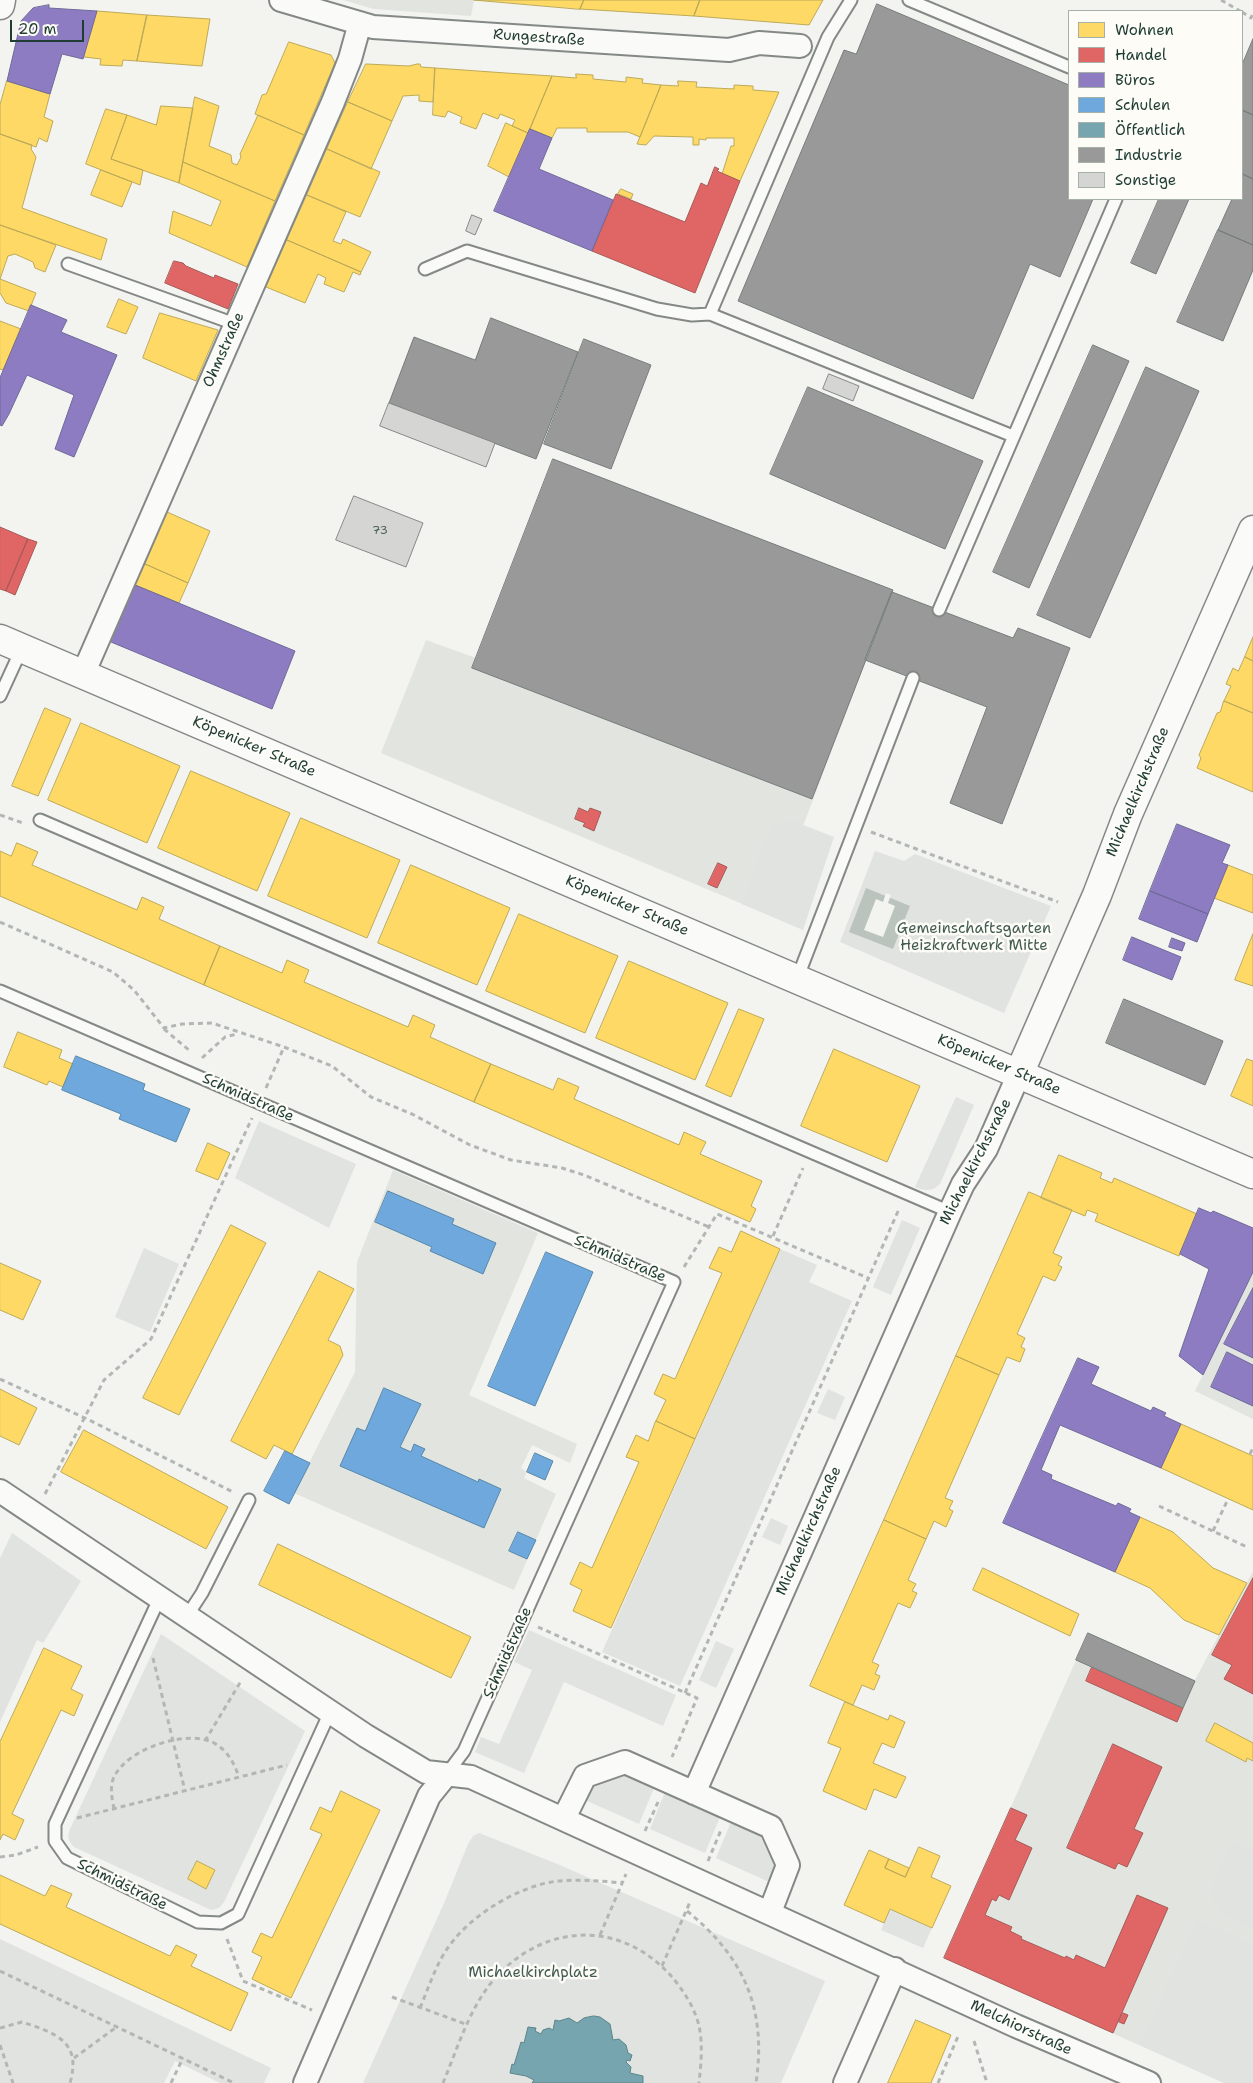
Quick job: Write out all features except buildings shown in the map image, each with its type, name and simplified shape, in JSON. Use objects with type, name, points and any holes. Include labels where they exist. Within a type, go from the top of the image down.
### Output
[{"type":"main road","points":[[0,5],[1,0]]},
{"type":"main road","name":"Michaelkirchstraße","points":[[1019,1074],[1096,895],[1128,814],[1253,530]]},
{"type":"main road","name":"Köpenicker Straße","points":[[11,644],[1253,1174]]},
{"type":"street","name":"Rungestraße","points":[[281,0],[373,27],[729,50],[759,43],[800,46]]},
{"type":"street","name":"Ohmstraße","points":[[83,674],[333,102],[350,59],[360,23]]},
{"type":"street","name":"Michaelkirchstraße","points":[[694,1793],[950,1212],[963,1184],[986,1149],[1019,1074]]},
{"type":"street","points":[[0,1491],[401,1759],[426,1772],[471,1777],[895,1969],[845,2083]]},
{"type":"street","points":[[564,1818],[584,1776],[625,1762],[770,1827],[788,1865],[770,1912]]},
{"type":"street","points":[[305,2083],[429,1796],[446,1775]]},
{"type":"street","name":"Melchiorstraße","points":[[895,1969],[1082,2056],[1149,2083]]},
{"type":"lane","points":[[710,314],[828,37],[851,0]]},
{"type":"lane","points":[[909,0],[1068,67]]},
{"type":"lane","points":[[800,46],[820,56]]},
{"type":"lane","points":[[939,610],[1116,200]]},
{"type":"lane","points":[[425,269],[467,251],[658,309],[692,314],[710,314],[1013,436]]},
{"type":"lane","points":[[68,264],[235,324]]},
{"type":"lane","points":[[0,696],[11,644]]},
{"type":"lane","points":[[797,979],[913,678]]},
{"type":"lane","points":[[40,820],[577,1050],[809,1154],[950,1212]]},
{"type":"lane","name":"Schmidstraße","points":[[0,991],[674,1282],[464,1751],[446,1775]]},
{"type":"lane","points":[[187,1616],[202,1593],[249,1500]]},
{"type":"lane","points":[[55,1841],[55,1824],[160,1598]]},
{"type":"lane","points":[[221,1922],[238,1914],[330,1712]]},
{"type":"lane","name":"Schmidstraße","points":[[55,1841],[67,1858],[198,1922],[221,1922]]},
{"type":"path","points":[[1221,0],[1238,10]]},
{"type":"path","points":[[1243,13],[1251,18],[1253,13]]},
{"type":"path","points":[[0,815],[20,824],[40,820]]},
{"type":"path","points":[[856,826],[1058,902]]},
{"type":"path","points":[[0,922],[113,972],[134,990],[164,1028],[182,1046],[201,1059],[225,1037],[238,1033]]},
{"type":"path","points":[[164,1028],[182,1024],[212,1023],[284,1047],[332,1066],[371,1097],[412,1114],[470,1145],[511,1160],[562,1168],[584,1175],[709,1227]]},
{"type":"path","points":[[32,1512],[51,1484],[104,1380],[151,1339],[284,1047]]},
{"type":"path","points":[[773,1236],[809,1154]]},
{"type":"path","points":[[685,1693],[905,1194]]},
{"type":"path","points":[[674,1282],[717,1214],[773,1236],[868,1278]]},
{"type":"path","points":[[0,1379],[85,1418],[249,1500]]},
{"type":"path","points":[[1250,1454],[1253,1448]]},
{"type":"path","points":[[1213,1531],[1228,1499]]},
{"type":"path","points":[[1159,1506],[1247,1547]]},
{"type":"path","points":[[523,1621],[697,1698],[670,1760]]},
{"type":"path","points":[[146,1629],[185,1791]]},
{"type":"path","points":[[205,1741],[254,1659]]},
{"type":"path","points":[[114,1809],[111,1793],[114,1776],[128,1758],[150,1747],[173,1740],[194,1738],[214,1743],[232,1758],[239,1777]]},
{"type":"path","points":[[55,1824],[309,1760]]},
{"type":"path","points":[[642,1838],[659,1799]]},
{"type":"path","points":[[706,1866],[722,1827]]},
{"type":"path","points":[[0,1857],[16,1855],[55,1841]]},
{"type":"path","points":[[420,2008],[437,1966],[456,1937],[477,1918],[533,1886],[581,1880],[623,1883],[600,1935]]},
{"type":"path","points":[[662,1966],[687,1910],[710,1930],[727,1951],[749,1992],[757,2014],[760,2039],[756,2083]]},
{"type":"path","points":[[221,1922],[243,1981],[333,2020]]},
{"type":"path","points":[[443,2083],[486,1988],[499,1974],[530,1951],[558,1938],[582,1934],[615,1938],[637,1947],[662,1966],[682,1989],[699,2025],[701,2046],[699,2083]]},
{"type":"path","points":[[0,1971],[234,2083]]},
{"type":"path","points":[[392,1996],[468,2025]]},
{"type":"path","points":[[0,2028],[13,2023],[29,2025],[62,2040],[70,2048],[74,2058],[70,2083]]},
{"type":"path","points":[[74,2058],[118,2026]]},
{"type":"path","points":[[938,2083],[959,2034]]},
{"type":"path","points":[[974,2041],[988,2083]]},
{"type":"path","points":[[0,2045],[13,2083]]},
{"type":"path","points":[[171,2083],[183,2058]]},
{"type":"shaded area","points":[[343,0],[474,0],[471,16],[374,9]]},
{"type":"shaded area","points":[[553,459],[893,590],[769,915],[381,753],[426,640],[476,658]]},
{"type":"shaded area","points":[[866,888],[910,906],[893,949],[849,932]]},
{"type":"shaded area","points":[[393,1170],[538,1233],[469,1395],[577,1444],[570,1463],[532,1445],[521,1468],[527,1472],[524,1478],[556,1494],[514,1590],[294,1493],[355,1372],[357,1262]]},
{"type":"shaded area","points":[[1253,1272],[1253,1419],[1195,1391]]},
{"type":"shaded area","points":[[1253,1571],[1253,2083],[1224,2083],[944,1958],[1088,1633],[1195,1680]]},
{"type":"green space","points":[[793,821],[834,837],[803,930],[742,904],[770,830],[775,824]]},
{"type":"green space","name":"Gemeinschaftsgarten Heizkraftwerk Mitte","points":[[875,851],[904,861],[915,854],[1051,906],[1004,1013],[840,942]]},
{"type":"green space","points":[[956,1097],[974,1105],[940,1184],[928,1190],[915,1187]]},
{"type":"green space","points":[[259,1121],[356,1164],[329,1228],[235,1178]]},
{"type":"green space","points":[[902,1220],[920,1228],[891,1295],[873,1287]]},
{"type":"green space","points":[[144,1248],[179,1264],[150,1332],[115,1317]]},
{"type":"green space","points":[[780,1249],[817,1265],[809,1282],[852,1301],[680,1686],[602,1652]]},
{"type":"green space","points":[[828,1389],[845,1397],[835,1420],[817,1413]]},
{"type":"green space","points":[[771,1518],[788,1526],[780,1545],[762,1537]]},
{"type":"green space","points":[[12,1533],[81,1581],[43,1643],[37,1640],[0,1722],[0,1558]]},
{"type":"green space","points":[[529,1630],[676,1695],[663,1726],[564,1682],[524,1773],[475,1752],[481,1737],[499,1744],[532,1670],[514,1662]]},
{"type":"green space","points":[[161,1634],[305,1731],[224,1902],[219,1908],[211,1910],[74,1847],[69,1839],[70,1829]]},
{"type":"green space","points":[[716,1641],[734,1649],[716,1688],[699,1680]]},
{"type":"green space","points":[[627,1775],[654,1788],[639,1824],[585,1800],[592,1786]]},
{"type":"green space","points":[[665,1792],[720,1817],[705,1853],[650,1829]]},
{"type":"green space","points":[[731,1822],[760,1835],[775,1868],[769,1882],[716,1858]]},
{"type":"green space","name":"Michaelkirchplatz","points":[[479,1833],[555,1863],[825,1981],[781,2083],[363,2083],[445,1901],[468,1844],[473,1836]]},
{"type":"green space","points":[[1234,1842],[1253,1851],[1253,1926],[1240,1923],[1226,1915],[1220,1909],[1213,1896],[1212,1889],[1215,1880]]},
{"type":"green space","points":[[890,1909],[932,1928],[923,1948],[881,1930]]},
{"type":"green space","points":[[1198,1920],[1253,1945],[1253,2083],[1224,2083],[1140,2045]]},
{"type":"green space","points":[[0,1939],[271,2068],[264,2083],[220,2083],[175,2061],[164,2083],[0,2083]]},
{"type":"pier","points":[[886,893],[891,895],[888,903],[895,906],[883,937],[864,930],[876,899],[883,902]]}]
